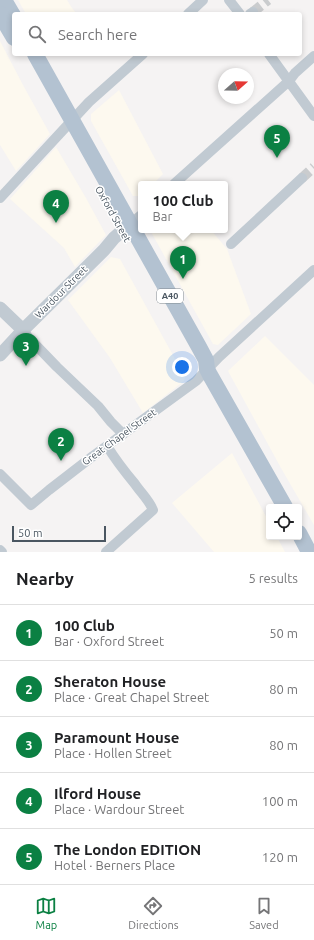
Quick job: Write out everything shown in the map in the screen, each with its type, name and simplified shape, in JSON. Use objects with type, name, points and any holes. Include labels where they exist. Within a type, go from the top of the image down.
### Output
[{"type":"main road","points":[[4,0],[7,24]]},
{"type":"main road","name":"Oxford Street","points":[[24,56],[131,223],[150,281],[198,366],[207,369],[283,504]]},
{"type":"main road","name":"Oxford Street","points":[[36,56],[69,124]]},
{"type":"main road","points":[[302,539],[309,552]]},
{"type":"street","points":[[190,12],[203,0]]},
{"type":"street","points":[[229,0],[238,12]]},
{"type":"street","points":[[0,198],[89,102],[141,56]]},
{"type":"street","points":[[271,56],[314,116]]},
{"type":"street","points":[[177,181],[289,81],[295,73],[314,56]]},
{"type":"street","points":[[231,244],[302,178]]},
{"type":"street","name":"Wardour Street","points":[[0,355],[23,330],[104,250],[114,238],[131,223]]},
{"type":"street","name":"Great Chapel Street","points":[[0,474],[31,505],[107,446],[196,381],[207,369],[314,270]]},
{"type":"street","points":[[0,308],[124,434]]},
{"type":"street","points":[[106,552],[153,510],[150,503],[134,484],[107,446]]},
{"type":"shaded area","points":[[18,0],[67,0],[75,12],[25,12]]},
{"type":"shaded area","points":[[0,41],[50,134],[16,171],[0,145]]},
{"type":"shaded area","points":[[119,90],[163,174],[156,181],[138,181],[138,196],[133,196],[91,121],[91,114]]},
{"type":"shaded area","points":[[56,147],[106,235],[75,267],[64,248],[10,199]]},
{"type":"shaded area","points":[[152,233],[214,233],[227,249],[251,314],[218,345],[213,344]]},
{"type":"shaded area","points":[[111,257],[120,259],[185,377],[184,381],[143,413],[110,358],[68,300]]},
{"type":"shaded area","points":[[265,336],[314,385],[314,525],[281,468],[228,371]]},
{"type":"shaded area","points":[[232,453],[266,516],[266,540],[279,540],[285,552],[214,552],[172,503]]},
{"type":"tunnel","points":[[253,12],[268,0]]},
{"type":"tunnel","points":[[302,178],[314,167]]},
{"type":"place","name":"The London EDITION","points":[[277,158]]},
{"type":"place","name":"Ilford House","points":[[56,223]]},
{"type":"place","name":"100 Club","points":[[183,279]]},
{"type":"place","name":"Paramount House","points":[[26,366]]},
{"type":"place","name":"Sheraton House","points":[[61,461]]}]
